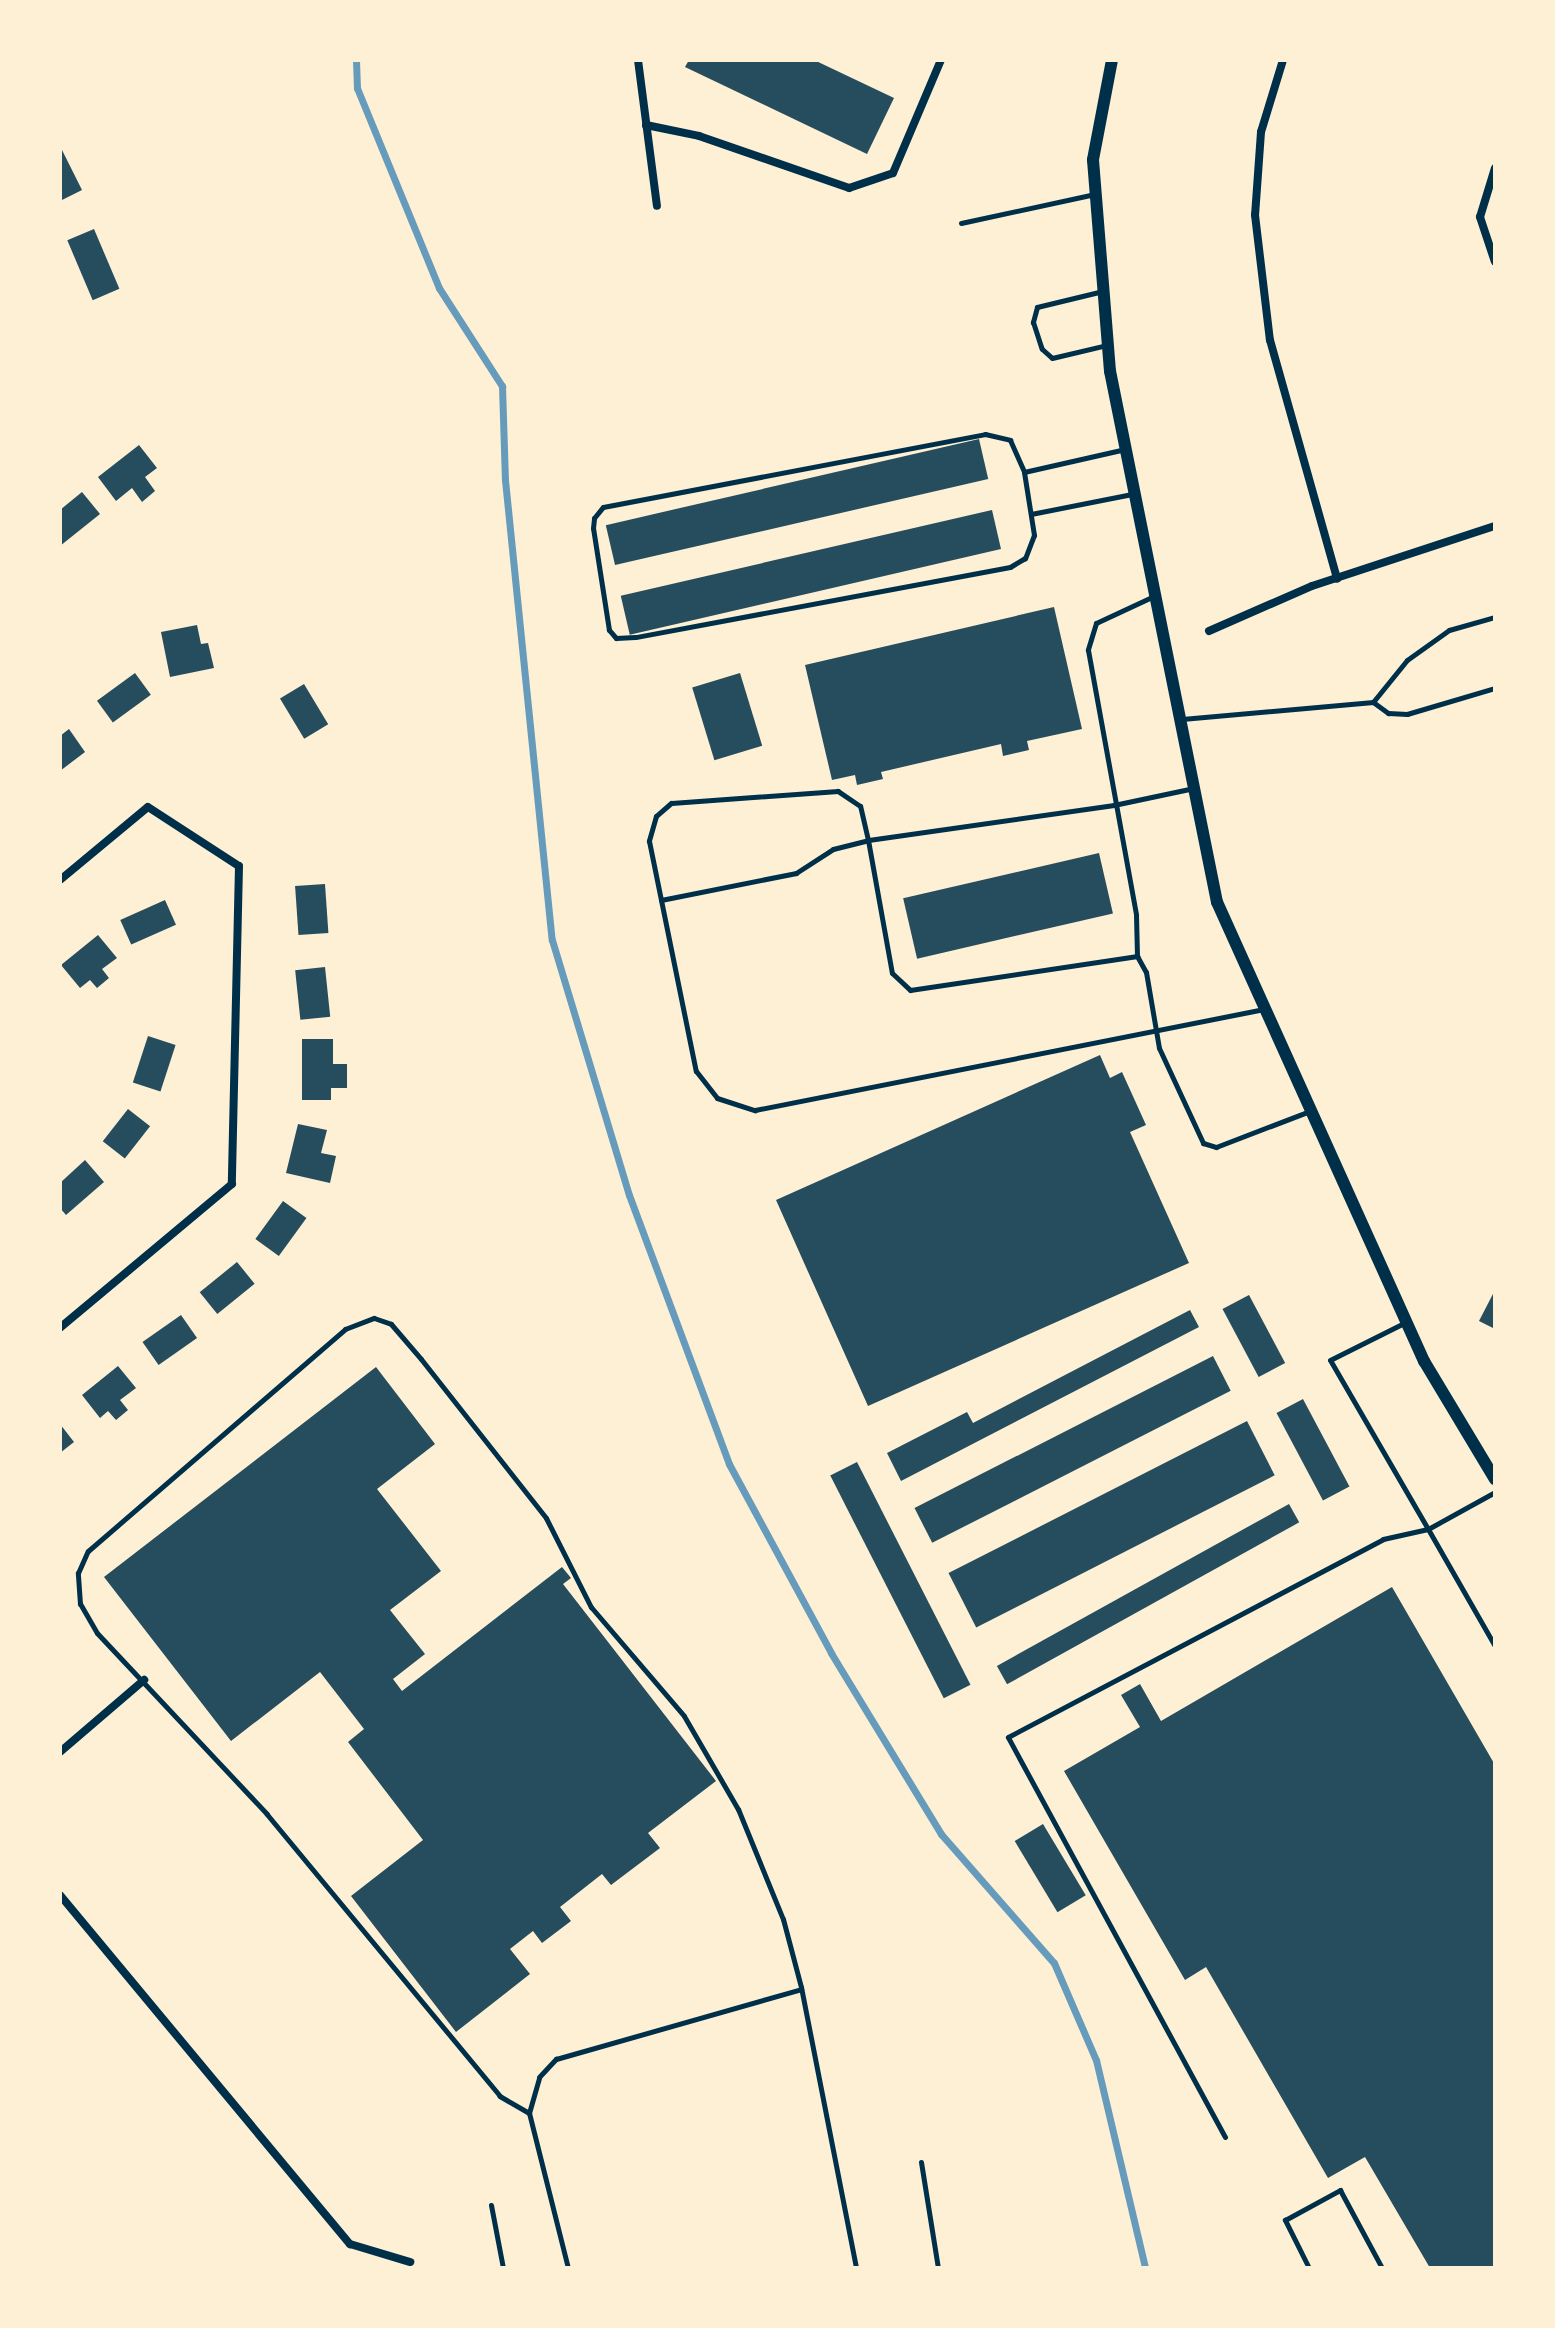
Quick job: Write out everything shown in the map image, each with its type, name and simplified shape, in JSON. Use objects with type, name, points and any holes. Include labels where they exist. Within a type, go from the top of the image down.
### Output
[{"type":"street","points":[[638,60],[657,206]]},
{"type":"street","points":[[646,125],[699,136],[849,188],[893,173],[941,60]]},
{"type":"street","points":[[1112,60],[1093,160],[1108,345],[1217,902],[1406,1322],[1495,1479]]},
{"type":"street","points":[[1283,60],[1261,132],[1255,215],[1270,340],[1337,579]]},
{"type":"street","points":[[1495,168],[1480,217],[1495,262]]},
{"type":"street","points":[[1209,631],[1337,579],[1495,526]]},
{"type":"street","points":[[60,880],[148,807],[239,866],[232,1184],[60,1328]]},
{"type":"street","points":[[60,1752],[144,1680]]},
{"type":"street","points":[[60,1895],[350,2244],[410,2262]]},
{"type":"lane","points":[[961,223],[1096,194]]},
{"type":"lane","points":[[1104,291],[1037,307],[1033,322],[1042,349],[1052,358],[1108,345]]},
{"type":"lane","points":[[985,434],[1010,440],[1024,472],[1031,514],[1031,548],[1010,567],[616,638],[609,630],[593,528],[594,518],[603,507],[985,434]]},
{"type":"lane","points":[[1024,472],[1126,449]]},
{"type":"lane","points":[[1031,514],[1135,493]]},
{"type":"lane","points":[[1156,595],[1096,623],[1088,650],[1136,915],[1137,956],[1146,972],[1159,1048],[1203,1143],[1216,1147],[1311,1111]]},
{"type":"lane","points":[[1373,702],[1407,660],[1449,630],[1495,617]]},
{"type":"lane","points":[[1181,719],[1373,702],[1388,713],[1407,714],[1495,688]]},
{"type":"lane","points":[[661,900],[796,873],[833,849],[868,840],[1114,805],[1194,788]]},
{"type":"lane","points":[[1137,956],[910,990],[892,973],[860,806],[838,791],[671,803],[656,816],[649,841],[696,1071],[717,1098],[755,1110],[1265,1009]]},
{"type":"lane","points":[[529,2113],[500,2096],[267,1814],[97,1633],[80,1604],[78,1573],[88,1551],[345,1329],[374,1318],[391,1324],[546,1518],[591,1607],[684,1716],[738,1809],[762,1867],[801,1989],[856,2268]]},
{"type":"lane","points":[[1406,1322],[1330,1360],[1495,1646]]},
{"type":"lane","points":[[1225,2137],[1008,1737],[1383,1539],[1428,1529],[1495,1492]]},
{"type":"lane","points":[[568,2268],[529,2113],[539,2077],[556,2059],[801,1989]]},
{"type":"lane","points":[[921,2162],[938,2268]]},
{"type":"lane","points":[[1309,2268],[1285,2220],[1340,2190],[1382,2268]]},
{"type":"lane","points":[[491,2205],[503,2268]]},
{"type":"building","points":[[689,60],[814,60],[894,98],[867,154],[685,67]]},
{"type":"building","points":[[60,146],[82,190],[60,201]]},
{"type":"building","points":[[94,229],[119,289],[93,300],[67,240]]},
{"type":"building","points":[[979,439],[988,479],[615,565],[606,525]]},
{"type":"building","points":[[139,445],[157,468],[145,477],[155,491],[142,502],[132,488],[116,501],[98,477]]},
{"type":"building","points":[[82,492],[100,514],[60,546],[60,510]]},
{"type":"building","points":[[992,510],[1001,549],[630,635],[621,596]]},
{"type":"building","points":[[1054,607],[1082,729],[1027,741],[1029,750],[1003,756],[1001,744],[881,772],[883,779],[857,785],[855,775],[832,780],[805,665]]},
{"type":"building","points":[[197,625],[201,644],[208,643],[214,668],[170,677],[161,632]]},
{"type":"building","points":[[135,673],[151,695],[113,722],[97,701]]},
{"type":"building","points":[[740,673],[762,746],[714,760],[692,688]]},
{"type":"building","points":[[304,684],[328,724],[304,739],[280,698]]},
{"type":"building","points":[[69,729],[85,752],[60,771],[60,736]]},
{"type":"building","points":[[1099,853],[1113,913],[917,959],[903,898]]},
{"type":"building","points":[[325,884],[328,933],[298,935],[295,886]]},
{"type":"building","points":[[165,900],[176,925],[131,945],[120,920]]},
{"type":"building","points":[[98,935],[117,958],[102,969],[109,978],[97,988],[90,980],[80,988],[61,965]]},
{"type":"building","points":[[325,967],[330,1017],[300,1020],[295,970]]},
{"type":"building","points":[[148,1036],[176,1045],[160,1092],[133,1083]]},
{"type":"building","points":[[302,1039],[333,1039],[333,1064],[347,1064],[347,1088],[331,1088],[331,1100],[302,1100]]},
{"type":"building","points":[[1100,1055],[1110,1078],[1122,1072],[1146,1125],[1130,1132],[1189,1263],[868,1406],[776,1200]]},
{"type":"building","points":[[128,1109],[150,1126],[125,1159],[103,1141]]},
{"type":"building","points":[[298,1124],[327,1130],[321,1153],[336,1156],[330,1183],[286,1173]]},
{"type":"building","points":[[85,1160],[104,1182],[66,1215],[60,1208],[60,1183]]},
{"type":"building","points":[[283,1201],[306,1218],[279,1256],[255,1239]]},
{"type":"building","points":[[237,1262],[255,1284],[217,1314],[200,1292]]},
{"type":"building","points":[[1495,1290],[1495,1329],[1479,1321]]},
{"type":"building","points":[[1249,1295],[1285,1363],[1259,1377],[1223,1309]]},
{"type":"building","points":[[1190,1310],[1199,1327],[901,1481],[887,1453],[967,1412],[973,1423]]},
{"type":"building","points":[[181,1315],[197,1338],[159,1365],[142,1342]]},
{"type":"building","points":[[1213,1356],[1231,1391],[932,1543],[915,1508]]},
{"type":"building","points":[[118,1366],[136,1388],[120,1400],[128,1410],[116,1420],[108,1411],[100,1418],[82,1395]]},
{"type":"building","points":[[376,1367],[435,1444],[377,1489],[441,1571],[390,1610],[425,1654],[393,1679],[402,1691],[562,1567],[571,1578],[563,1584],[716,1781],[648,1833],[660,1848],[611,1885],[602,1874],[560,1907],[571,1921],[542,1943],[533,1931],[510,1949],[530,1974],[456,2032],[351,1896],[423,1840],[348,1742],[364,1729],[320,1672],[231,1741],[104,1577]]},
{"type":"building","points":[[1303,1399],[1349,1486],[1323,1500],[1277,1413]]},
{"type":"building","points":[[1247,1421],[1275,1475],[976,1627],[949,1573]]},
{"type":"building","points":[[60,1424],[74,1442],[60,1453]]},
{"type":"building","points":[[857,1462],[970,1685],[944,1698],[830,1476]]},
{"type":"building","points":[[1289,1504],[1299,1522],[1007,1684],[997,1666]]},
{"type":"building","points":[[1392,1587],[1495,1765],[1495,2268],[1430,2268],[1365,2157],[1328,2178],[1206,1967],[1185,1980],[1064,1771],[1140,1727],[1121,1695],[1140,1684],[1161,1721]]},
{"type":"building","points":[[1043,1824],[1086,1895],[1057,1912],[1015,1841]]},
{"type":"waterway","points":[[356,60],[357,88],[439,288],[502,386],[505,480],[552,940],[629,1195],[729,1464],[831,1653],[941,1834],[1054,1963],[1096,2060],[1145,2268]]}]
